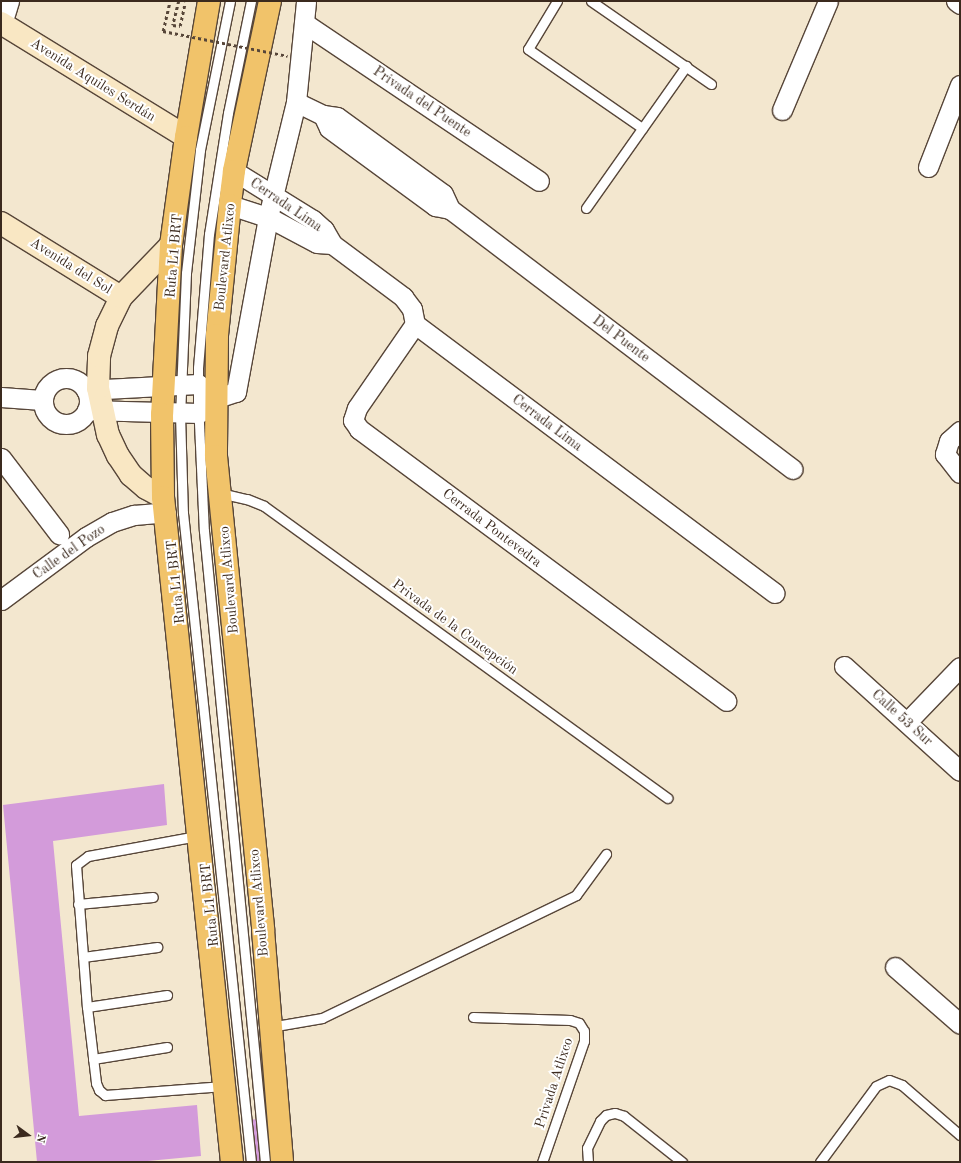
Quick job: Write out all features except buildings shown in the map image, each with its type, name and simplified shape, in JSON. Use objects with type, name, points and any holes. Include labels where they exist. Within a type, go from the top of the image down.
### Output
[{"type":"main road","points":[[209,1],[186,137],[171,245],[171,414],[165,504],[197,836],[232,1162]]},
{"type":"main road","name":"Boulevard Atlixco","points":[[270,1],[234,171],[217,335],[216,456],[282,1162]]},
{"type":"main road","name":"Avenida Aquiles Serdán","points":[[2,24],[186,137]]},
{"type":"main road","name":"Avenida del Sol","points":[[1,223],[121,297],[171,245]]},
{"type":"main road","points":[[121,297],[107,326],[101,349],[92,389],[94,411],[118,456],[132,475],[165,504]]},
{"type":"street","points":[[2,24],[9,1]]},
{"type":"street","points":[[217,398],[198,384],[92,389],[75,380],[61,378],[48,386],[42,400],[47,415],[60,424],[76,422],[94,411],[171,414],[199,413],[217,398],[236,392],[246,327],[272,196],[296,102],[306,1]]},
{"type":"street","points":[[782,110],[828,1]]},
{"type":"street","points":[[956,1],[960,4]]},
{"type":"street","name":"Privada del Puente","points":[[304,23],[539,180]]},
{"type":"street","points":[[928,167],[960,85]]},
{"type":"street","name":"Del Puente","points":[[296,102],[323,115],[337,117],[443,194],[450,209],[792,469]]},
{"type":"street","name":"Cerrada Lima","points":[[234,171],[272,196],[313,220],[324,230],[332,244],[403,298],[412,309],[415,324],[774,593]]},
{"type":"street","name":"Cerrada Lima","points":[[230,205],[268,217],[303,237],[317,243],[332,244]]},
{"type":"street","name":"Cerrada Pontevedra","points":[[415,324],[357,408],[353,420],[359,429],[726,701]]},
{"type":"street","points":[[1,397],[42,400]]},
{"type":"street","points":[[960,432],[948,441],[945,454],[960,473]]},
{"type":"street","points":[[1,458],[59,534]]},
{"type":"street","name":"Calle del Pozo","points":[[1,600],[86,537],[112,522],[165,504]]},
{"type":"street","name":"Calle 53 Sur","points":[[844,666],[960,771]]},
{"type":"street","points":[[907,722],[960,667]]},
{"type":"street","points":[[895,967],[960,1024]]},
{"type":"lane","name":"Ruta L1 BRT","points":[[171,385],[200,150],[230,1]]},
{"type":"lane","points":[[251,1],[216,177],[204,274],[198,384],[204,531],[266,1162]]},
{"type":"lane","points":[[591,1],[711,84]]},
{"type":"lane","points":[[555,2],[528,49],[642,128]]},
{"type":"lane","points":[[586,208],[686,66]]},
{"type":"lane","name":"Ruta L1 BRT","points":[[171,414],[183,513],[251,1162]]},
{"type":"lane","name":"Privada de la Concepción","points":[[220,493],[247,498],[264,506],[667,798]]},
{"type":"lane","points":[[197,836],[81,859],[76,865],[75,873],[93,1059],[96,1083],[99,1090],[105,1095],[224,1086]]},
{"type":"lane","points":[[270,1027],[322,1018],[576,895],[606,854]]},
{"type":"lane","points":[[78,904],[153,897]]},
{"type":"lane","points":[[83,957],[156,946]]},
{"type":"lane","points":[[88,1007],[167,995]]},
{"type":"lane","name":"Privada Atlixco","points":[[473,1017],[570,1020],[579,1023],[584,1031],[584,1040],[542,1162]]},
{"type":"lane","points":[[93,1059],[167,1047]]},
{"type":"lane","points":[[820,1162],[876,1086],[889,1080],[902,1085],[960,1135]]},
{"type":"lane","points":[[588,1162],[585,1154],[600,1121],[606,1115],[615,1113],[624,1116],[682,1162]]},
{"type":"path","points":[[170,1],[162,31],[288,56]]},
{"type":"path","points":[[179,1],[173,24],[180,26],[186,1]]}]
